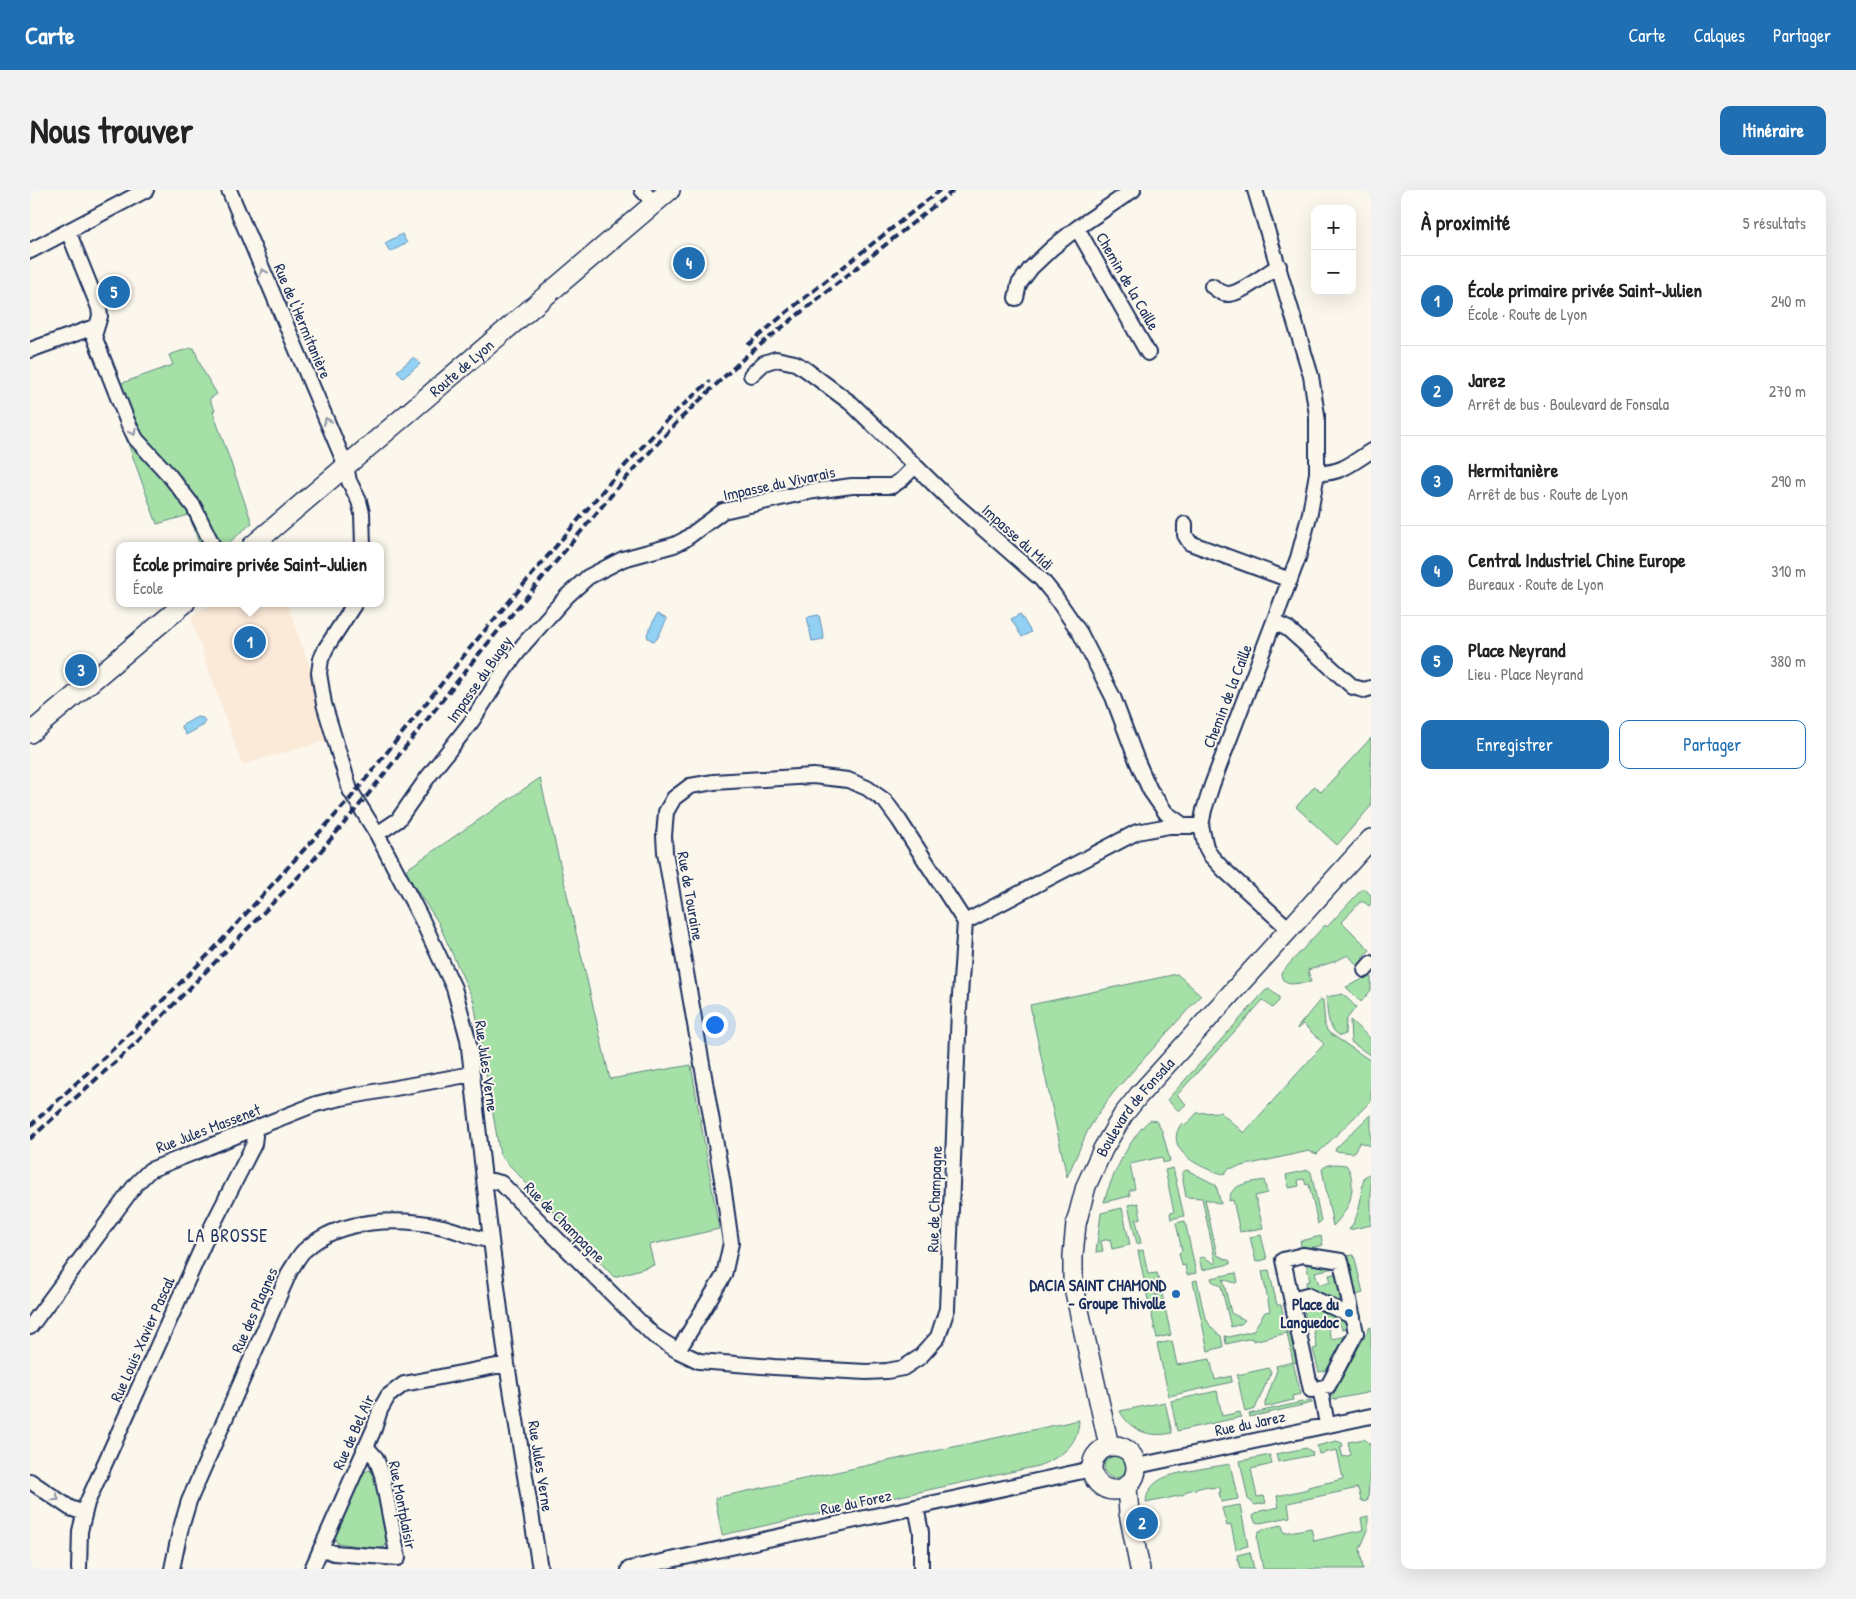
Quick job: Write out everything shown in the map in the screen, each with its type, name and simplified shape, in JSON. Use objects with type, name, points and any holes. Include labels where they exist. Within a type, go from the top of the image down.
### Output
[{"type":"street","points":[[30,251],[146,190]]},
{"type":"street","name":"Rue de l'Hermitanière","points":[[229,190],[346,466]]},
{"type":"street","name":"Route de Lyon","points":[[257,542],[346,466],[648,197],[670,190]]},
{"type":"street","name":"Chemin de la Caille","points":[[1016,298],[1020,284],[1031,268],[1052,248],[1077,228],[1133,190]]},
{"type":"street","name":"Chemin de la Caille","points":[[1201,826],[1212,784],[1290,580],[1310,514],[1317,473],[1317,415],[1311,376],[1255,190]]},
{"type":"street","name":"Chemin de la Caille","points":[[1077,228],[1148,352]]},
{"type":"street","points":[[68,231],[99,308],[100,316],[94,336],[136,439],[169,475],[194,507],[211,542]]},
{"type":"street","points":[[1212,286],[1219,292],[1228,294],[1236,292],[1279,266]]},
{"type":"street","points":[[30,350],[98,326]]},
{"type":"street","name":"Impasse du Midi","points":[[752,375],[764,363],[776,358],[795,363],[852,404],[947,496],[1041,579],[1080,633],[1105,682],[1150,790],[1166,813],[1183,825]]},
{"type":"street","points":[[1317,473],[1330,474],[1342,470],[1371,451]]},
{"type":"street","points":[[346,466],[348,481],[362,513],[363,542]]},
{"type":"street","name":"Impasse du Vivarais","points":[[624,559],[674,545],[684,540],[723,511],[807,492],[852,486],[892,486],[915,466]]},
{"type":"street","points":[[1185,524],[1185,534],[1190,543],[1290,580]]},
{"type":"street","name":"Impasse du Bugey","points":[[377,834],[398,820],[428,777],[472,721],[515,656],[566,596],[588,577],[624,559]]},
{"type":"street","points":[[30,733],[180,607]]},
{"type":"street","name":"Rue Jules Verne","points":[[353,607],[324,654],[319,672],[320,686],[350,790],[377,834],[422,920],[454,988],[466,1028],[507,1364],[540,1569]]},
{"type":"street","points":[[1275,622],[1288,629],[1353,687],[1364,690],[1371,688]]},
{"type":"street","name":"Rue de Touraine","points":[[678,1351],[724,1275],[731,1243],[665,852],[666,812],[674,798],[690,786],[714,782],[813,776],[848,780],[867,788],[886,802],[965,922]]},
{"type":"street","points":[[965,922],[1137,832],[1161,826],[1183,825],[1201,826],[1206,847],[1211,856],[1289,929]]},
{"type":"street","name":"Boulevard de Fonsala","points":[[1109,1446],[1073,1283],[1076,1224],[1086,1186],[1102,1149],[1139,1095],[1371,839]]},
{"type":"street","name":"Rue de Champagne","points":[[484,1179],[501,1183],[653,1335],[678,1351],[699,1361],[720,1364],[866,1372],[903,1368],[920,1357],[938,1337],[947,1310],[959,1010],[965,922]]},
{"type":"street","name":"Rue Jules Massenet","points":[[30,1327],[144,1174],[159,1166],[316,1104],[472,1074]]},
{"type":"street","name":"Rue Louis Xavier Pascal","points":[[79,1569],[80,1531],[87,1503],[209,1232],[254,1144],[255,1136],[253,1130]]},
{"type":"street","name":"Rue des Plagnes","points":[[172,1569],[189,1501],[290,1271],[304,1250],[323,1236],[344,1228],[378,1222],[411,1222],[441,1226],[484,1240],[491,1240]]},
{"type":"street","points":[[1303,1255],[1341,1261],[1356,1333],[1328,1386],[1311,1390],[1292,1298],[1283,1260],[1303,1255]]},
{"type":"street","points":[[1292,1298],[1307,1295],[1353,1317]]},
{"type":"street","name":"Rue de Bel Air","points":[[312,1569],[380,1410],[388,1396],[404,1384],[507,1364]]},
{"type":"street","points":[[1320,1388],[1328,1424]]},
{"type":"street","name":"Rue du Jarez","points":[[1137,1466],[1371,1416]]},
{"type":"street","points":[[1109,1446],[1119,1446],[1126,1449],[1135,1458],[1137,1466],[1135,1478],[1120,1489],[1105,1489],[1097,1483],[1092,1469],[1093,1461],[1098,1452],[1109,1446]]},
{"type":"street","name":"Rue Montplaisir","points":[[321,1548],[334,1553],[399,1564],[382,1475],[376,1458],[370,1451],[364,1448]]},
{"type":"street","name":"Rue du Forez","points":[[629,1569],[1092,1469]]},
{"type":"street","points":[[30,1481],[70,1508],[84,1513]]},
{"type":"street","points":[[1120,1489],[1129,1569]]},
{"type":"street","points":[[1120,1489],[1129,1513],[1140,1569]]},
{"type":"street","points":[[916,1507],[921,1532],[921,1569]]},
{"type":"shaded area","points":[[205,607],[288,607],[309,665],[326,741],[242,765],[191,619]]},
{"type":"green space","points":[[194,348],[202,369],[217,394],[209,399],[215,410],[213,412],[252,523],[230,542],[199,542],[189,515],[157,524],[108,388],[173,365],[169,355]]},
{"type":"green space","points":[[1371,738],[1371,806],[1337,845],[1296,807],[1315,786],[1321,792]]},
{"type":"green space","points":[[540,778],[610,1079],[691,1065],[719,1229],[649,1245],[654,1265],[614,1277],[500,1155],[474,1002],[438,922],[404,871]]},
{"type":"green space","points":[[1363,888],[1371,895],[1371,904],[1369,906],[1364,902],[1360,902],[1342,922],[1370,950],[1362,957],[1366,961],[1361,966],[1358,966],[1348,955],[1308,970],[1311,982],[1291,984],[1283,980],[1282,972],[1325,925],[1327,927]]},
{"type":"green space","points":[[1371,970],[1371,990],[1361,1002],[1346,987],[1361,980]]},
{"type":"green space","points":[[1177,974],[1201,995],[1113,1093],[1088,1130],[1067,1177],[1030,1005]]},
{"type":"green space","points":[[1269,989],[1279,997],[1279,1001],[1272,1008],[1263,1000],[1177,1095],[1186,1104],[1179,1111],[1167,1100],[1265,991]]},
{"type":"green space","points":[[1343,994],[1356,1007],[1346,1020],[1345,1034],[1341,1036],[1336,1033],[1330,1024],[1326,997]]},
{"type":"green space","points":[[1320,1000],[1323,1000],[1325,1026],[1328,1032],[1371,1061],[1371,1101],[1317,1154],[1309,1151],[1228,1169],[1224,1174],[1206,1168],[1187,1157],[1177,1142],[1177,1133],[1182,1123],[1185,1126],[1197,1113],[1220,1112],[1244,1133],[1324,1044],[1303,1024],[1297,1029]]},
{"type":"green space","points":[[1350,1020],[1371,1039],[1371,1056],[1351,1042]]},
{"type":"green space","points":[[1371,1114],[1371,1146],[1360,1142],[1353,1153],[1335,1151],[1336,1148]]},
{"type":"green space","points":[[1150,1120],[1156,1121],[1162,1131],[1170,1161],[1163,1163],[1162,1157],[1130,1164],[1135,1189],[1129,1191],[1130,1196],[1104,1202],[1122,1158],[1136,1136]]},
{"type":"green space","points":[[1328,1165],[1346,1165],[1351,1175],[1352,1187],[1348,1204],[1342,1216],[1333,1226],[1322,1169]]},
{"type":"green space","points":[[1173,1168],[1184,1216],[1171,1219],[1170,1213],[1174,1212],[1165,1170]]},
{"type":"green space","points":[[1187,1170],[1216,1185],[1221,1204],[1205,1199],[1217,1255],[1230,1261],[1230,1264],[1202,1270],[1199,1258],[1203,1257],[1216,1264],[1202,1198],[1186,1197],[1182,1172]]},
{"type":"green space","points":[[1308,1170],[1311,1172],[1321,1221],[1318,1224],[1309,1184],[1306,1185],[1304,1179],[1298,1180],[1299,1186],[1289,1188],[1286,1175]]},
{"type":"green space","points":[[1371,1173],[1371,1225],[1349,1230],[1358,1210],[1364,1177]]},
{"type":"green space","points":[[1264,1180],[1267,1193],[1255,1196],[1263,1228],[1240,1232],[1233,1200],[1229,1201],[1230,1195],[1237,1187]]},
{"type":"green space","points":[[1138,1203],[1141,1218],[1136,1220],[1141,1243],[1137,1244],[1128,1205]]},
{"type":"green space","points":[[1122,1208],[1130,1245],[1112,1249],[1110,1239],[1101,1241],[1103,1251],[1096,1252],[1101,1213]]},
{"type":"green space","points":[[1185,1221],[1196,1273],[1187,1275],[1185,1265],[1182,1266],[1179,1253],[1182,1251],[1176,1223]]},
{"type":"green space","points":[[1261,1235],[1267,1259],[1256,1262],[1250,1237]]},
{"type":"green space","points":[[1321,1236],[1323,1245],[1302,1250],[1300,1241]]},
{"type":"green space","points":[[1143,1250],[1148,1274],[1157,1273],[1159,1281],[1145,1284],[1138,1251]]},
{"type":"green space","points":[[1354,1255],[1363,1293],[1356,1295],[1347,1256]]},
{"type":"green space","points":[[1306,1262],[1333,1264],[1334,1268],[1315,1272],[1319,1285],[1331,1282],[1329,1275],[1338,1273],[1343,1298],[1340,1299],[1341,1304],[1338,1305],[1307,1290],[1306,1282],[1310,1281]]},
{"type":"green space","points":[[1269,1270],[1277,1305],[1281,1305],[1287,1333],[1253,1341],[1252,1338],[1226,1344],[1225,1336],[1229,1337],[1253,1331],[1265,1312],[1270,1311],[1262,1271]]},
{"type":"green space","points":[[1236,1273],[1238,1282],[1235,1283],[1223,1279],[1231,1313],[1245,1320],[1241,1324],[1231,1327],[1221,1286],[1212,1281],[1211,1278]]},
{"type":"green space","points":[[1197,1280],[1206,1319],[1221,1336],[1223,1347],[1208,1351],[1193,1281]]},
{"type":"green space","points":[[1154,1290],[1155,1295],[1162,1294],[1171,1335],[1157,1338],[1146,1291]]},
{"type":"green space","points":[[1311,1303],[1346,1321],[1348,1328],[1342,1329],[1340,1324],[1328,1327],[1331,1339],[1343,1337],[1343,1335],[1347,1334],[1348,1340],[1332,1369],[1319,1372],[1313,1349],[1317,1348],[1312,1322],[1307,1323],[1303,1305]]},
{"type":"green space","points":[[1371,1327],[1371,1392],[1331,1400],[1330,1396],[1333,1395]]},
{"type":"green space","points":[[1293,1332],[1299,1361],[1293,1363],[1301,1394],[1292,1396],[1293,1400],[1265,1407],[1277,1370],[1276,1366],[1293,1362],[1287,1333]]},
{"type":"green space","points":[[1172,1341],[1177,1365],[1210,1359],[1215,1380],[1231,1376],[1232,1382],[1169,1396],[1157,1344]]},
{"type":"green space","points":[[1269,1368],[1271,1372],[1255,1409],[1245,1412],[1237,1375]]},
{"type":"green space","points":[[1217,1391],[1222,1416],[1240,1412],[1241,1417],[1177,1431],[1171,1401]]},
{"type":"green space","points":[[1311,1400],[1312,1403],[1250,1417],[1249,1414]]},
{"type":"green space","points":[[1165,1402],[1172,1433],[1149,1434],[1129,1424],[1120,1411]]},
{"type":"green space","points":[[1079,1420],[1078,1429],[1072,1444],[1054,1459],[1038,1466],[722,1535],[715,1498]]},
{"type":"green space","points":[[1364,1439],[1369,1443],[1371,1449],[1368,1499],[1365,1502],[1361,1500],[1358,1488],[1288,1503],[1290,1517],[1260,1523],[1255,1522],[1253,1516],[1260,1511],[1279,1507],[1277,1496],[1343,1479],[1337,1450],[1319,1454],[1317,1446],[1336,1441],[1342,1443],[1343,1446],[1340,1447],[1343,1457],[1351,1455],[1348,1442]]},
{"type":"green space","points":[[1306,1448],[1313,1455],[1278,1462],[1276,1454]]},
{"type":"green space","points":[[1270,1455],[1272,1464],[1251,1469],[1257,1497],[1264,1496],[1266,1503],[1255,1505],[1248,1499],[1240,1461]]},
{"type":"green space","points":[[1115,1456],[1125,1463],[1126,1467],[1119,1477],[1115,1478],[1105,1471],[1104,1467],[1111,1457]]},
{"type":"green space","points":[[1230,1464],[1238,1499],[1221,1502],[1220,1488],[1209,1488],[1208,1486],[1187,1491],[1183,1495],[1146,1503],[1148,1493],[1152,1487],[1166,1477],[1183,1472]]},
{"type":"green space","points":[[369,1470],[376,1477],[387,1540],[385,1547],[377,1549],[337,1543],[334,1537],[360,1474]]},
{"type":"green space","points":[[1240,1505],[1248,1546],[1236,1549],[1231,1525],[1227,1526],[1222,1508]]},
{"type":"green space","points":[[1368,1516],[1368,1530],[1360,1549],[1363,1569],[1263,1569],[1257,1539],[1258,1532],[1263,1529],[1282,1525],[1284,1533],[1311,1528],[1314,1541],[1363,1530],[1361,1518]]},
{"type":"green space","points":[[1250,1552],[1254,1569],[1240,1569],[1237,1555]]},
{"type":"water","points":[[402,234],[407,243],[390,252],[385,243]]},
{"type":"water","points":[[414,357],[420,364],[403,378],[397,371]]},
{"type":"water","points":[[657,614],[667,619],[657,639],[653,641],[648,638],[647,634]]},
{"type":"water","points":[[1020,614],[1031,632],[1022,637],[1011,619]]},
{"type":"water","points":[[819,615],[824,639],[812,641],[807,617]]},
{"type":"water","points":[[197,717],[203,718],[205,721],[204,725],[186,735],[181,726]]},
{"type":"railway","points":[[748,345],[940,190]]},
{"type":"railway","points":[[30,1139],[135,1044],[305,870],[366,797],[478,655],[619,486],[678,421],[745,357],[954,190]]},
{"type":"railway","points":[[30,1126],[127,1036],[212,951],[349,800],[470,648],[617,474],[672,415],[710,381]]},
{"type":"place","name":"Central Industriel Chine Europe","points":[[689,263]]},
{"type":"place","name":"Place Neyrand","points":[[114,292]]},
{"type":"place","name":"École primaire privée Saint-Julien","points":[[250,642]]},
{"type":"place","name":"Hermitanière","points":[[81,670]]},
{"type":"place","name":"DACIA SAINT CHAMOND - Groupe Thivolle","points":[[1176,1294]]},
{"type":"place","name":"Place du Languedoc","points":[[1349,1313]]},
{"type":"place","name":"Jarez","points":[[1142,1523]]},
{"type":"district","name":"LA BROSSE","points":[[228,1235]]}]
